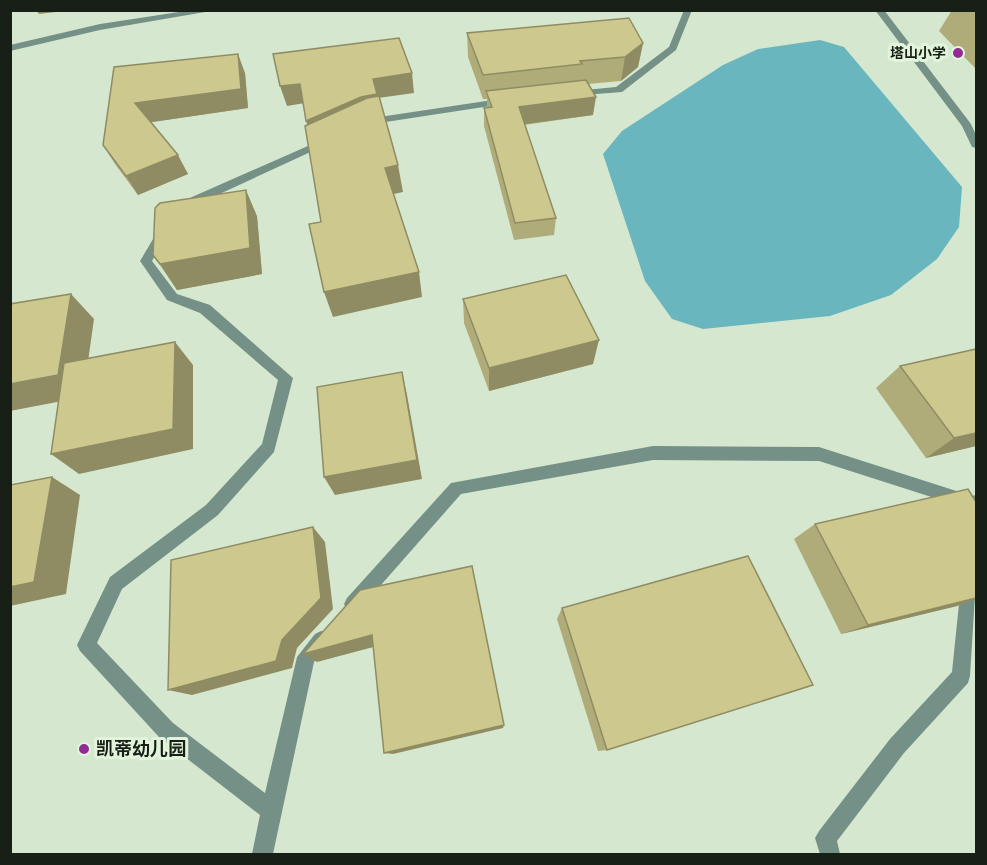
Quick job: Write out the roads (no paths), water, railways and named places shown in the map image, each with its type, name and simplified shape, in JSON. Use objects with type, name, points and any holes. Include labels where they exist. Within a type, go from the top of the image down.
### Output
[{"type":"street","points":[[10,48],[99,27],[213,10]]},
{"type":"street","points":[[564,95],[619,90],[673,48],[688,10]]},
{"type":"street","points":[[879,10],[967,126],[976,145]]},
{"type":"street","points":[[271,811],[166,730],[86,645],[116,584],[212,510],[269,447],[286,378],[205,309],[172,297],[146,261],[161,234],[196,200],[370,120],[520,99]]},
{"type":"street","points":[[346,612],[456,488],[653,453],[819,454],[974,509]]},
{"type":"street","points":[[830,855],[826,838],[897,746],[960,675],[973,562]]},
{"type":"street","points":[[263,855],[306,657],[330,630]]},
{"type":"water","points":[[820,40],[844,47],[962,187],[959,227],[937,259],[891,295],[830,316],[703,329],[672,319],[645,281],[603,154],[622,131],[723,65],[758,49]]},
{"type":"place","name":"塔山小学","points":[[958,53]]},
{"type":"place","name":"凯蒂幼儿园","points":[[84,749]]}]
